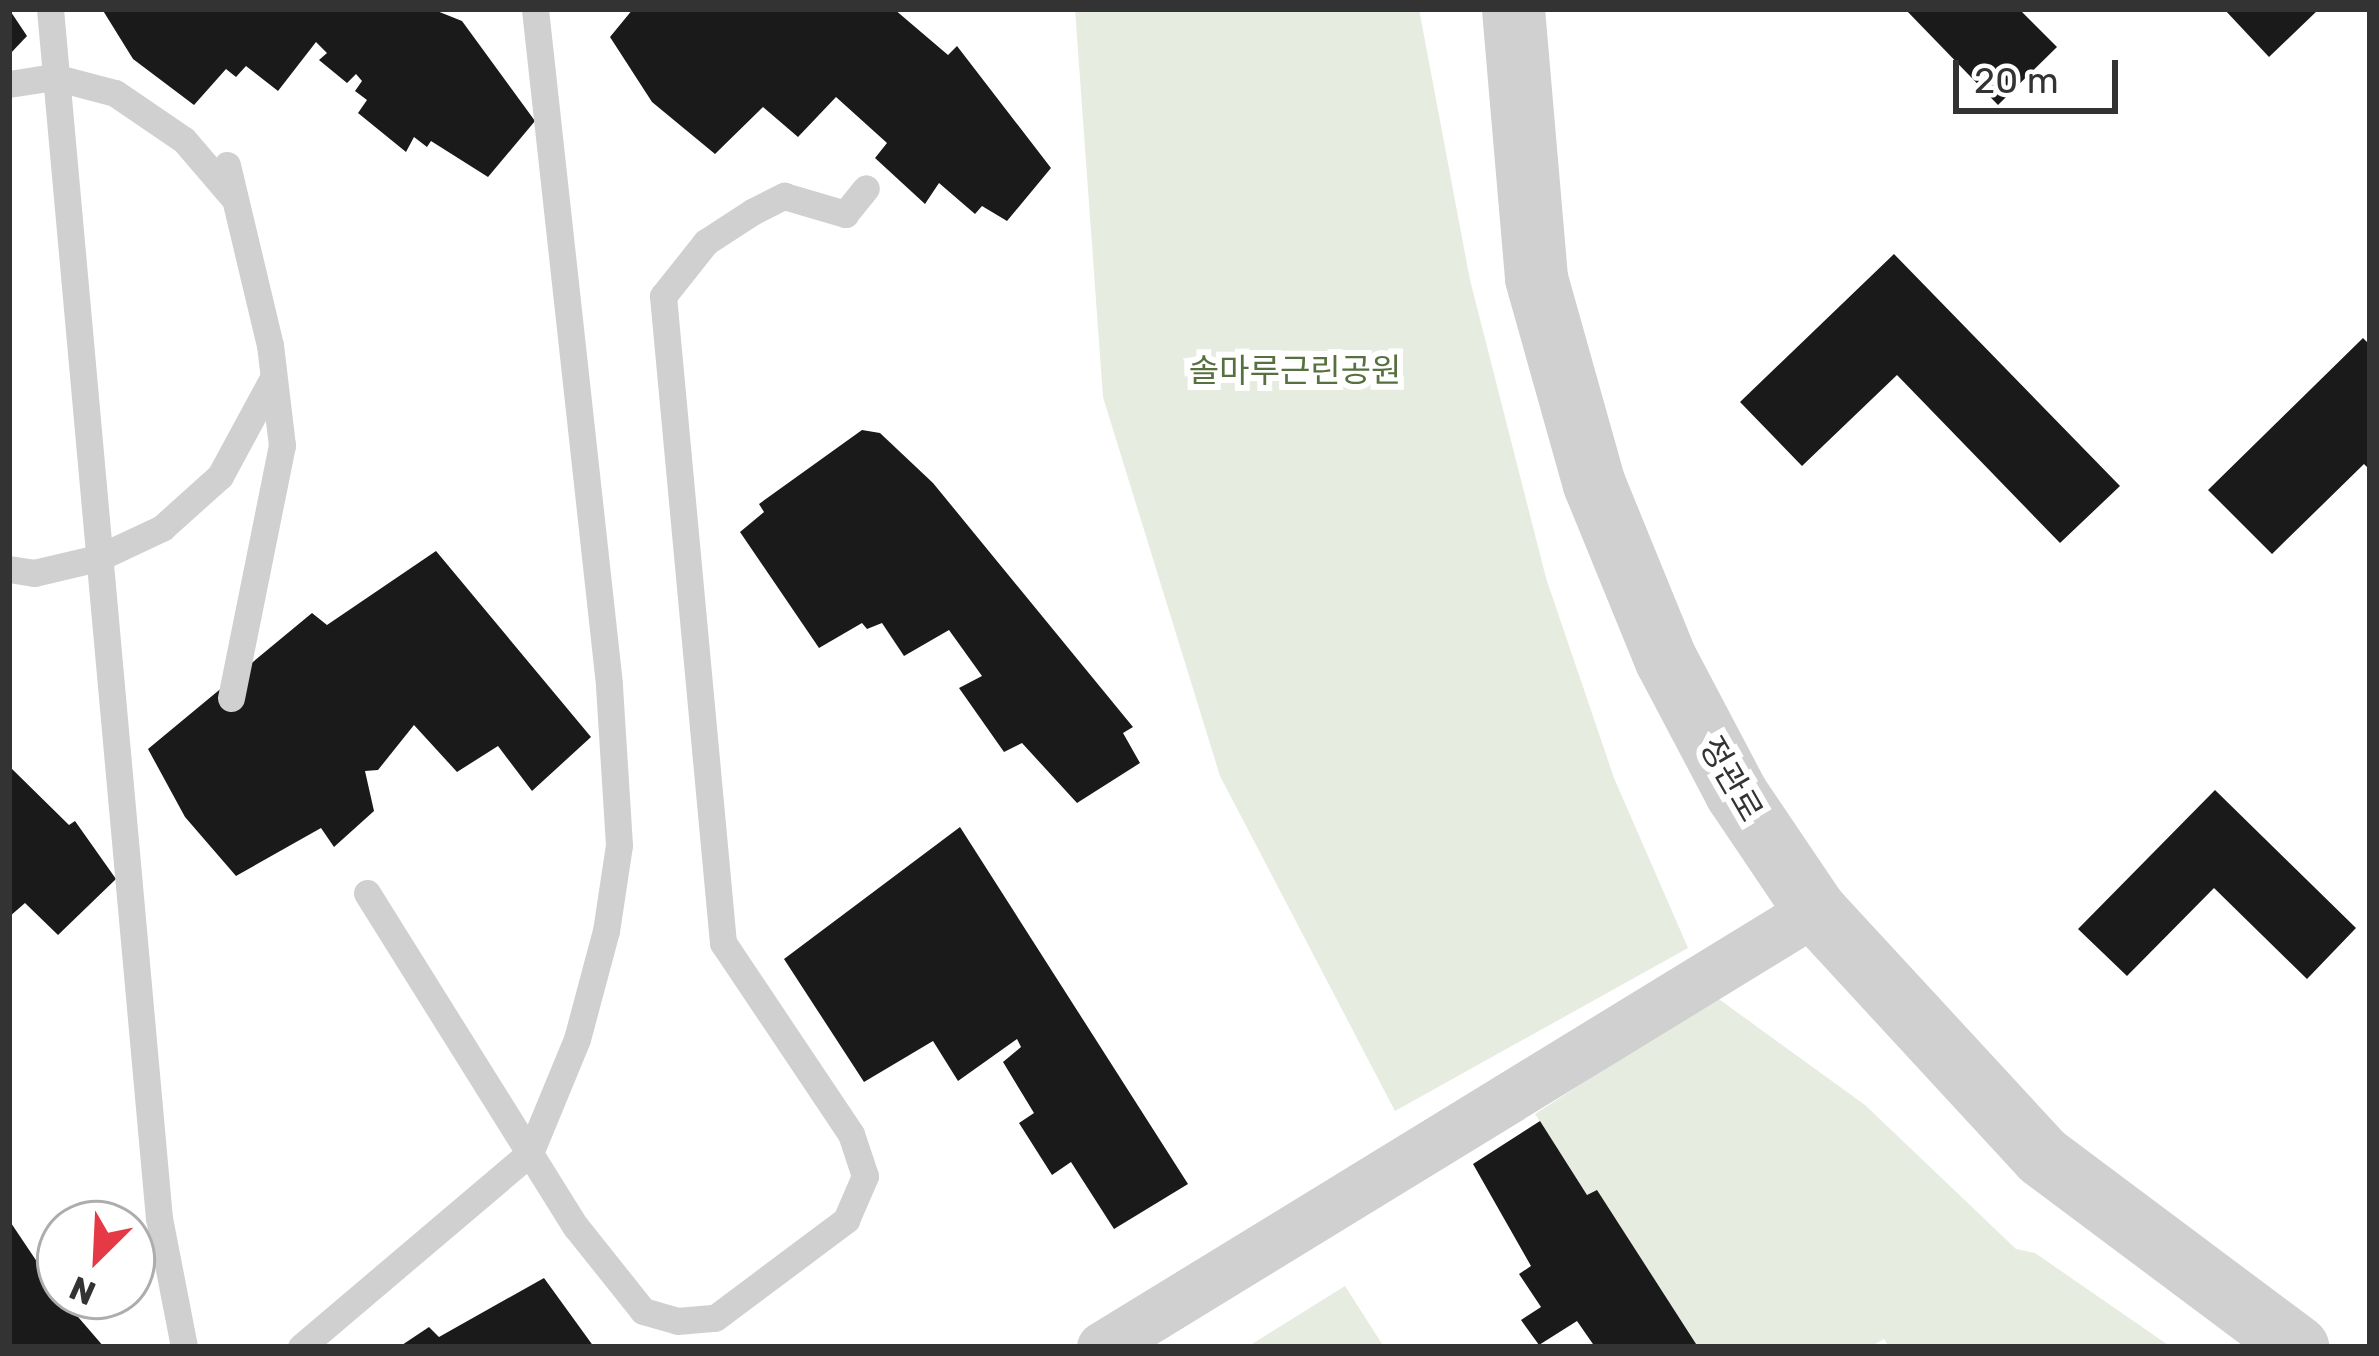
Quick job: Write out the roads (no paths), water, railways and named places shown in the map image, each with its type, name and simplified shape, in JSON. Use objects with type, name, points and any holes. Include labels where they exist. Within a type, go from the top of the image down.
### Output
[{"type":"street","name":"정관로","points":[[1513,9],[1536,278],[1594,484],[1666,660],[1736,793],[1815,910],[2042,1156],[2297,1347]]},
{"type":"street","points":[[1102,1347],[1815,910]]},
{"type":"lane","points":[[50,9],[159,1218],[184,1347]]},
{"type":"lane","points":[[301,1347],[530,1154],[577,1039],[619,845],[609,683],[536,9]]},
{"type":"lane","points":[[9,84],[54,77],[115,94],[184,140],[238,204]]},
{"type":"lane","points":[[227,165],[273,378],[282,445],[231,698]]},
{"type":"lane","points":[[367,893],[530,1154],[643,1311],[676,1322],[715,1318],[846,1220],[866,1176],[851,1134],[723,943],[663,296],[706,242],[752,212],[784,196],[845,214],[866,188]]},
{"type":"lane","points":[[9,569],[34,573],[98,559],[162,528],[220,476],[273,378]]},
{"type":"park label","name":"솔마루근린공원","points":[[1295,371]]}]
